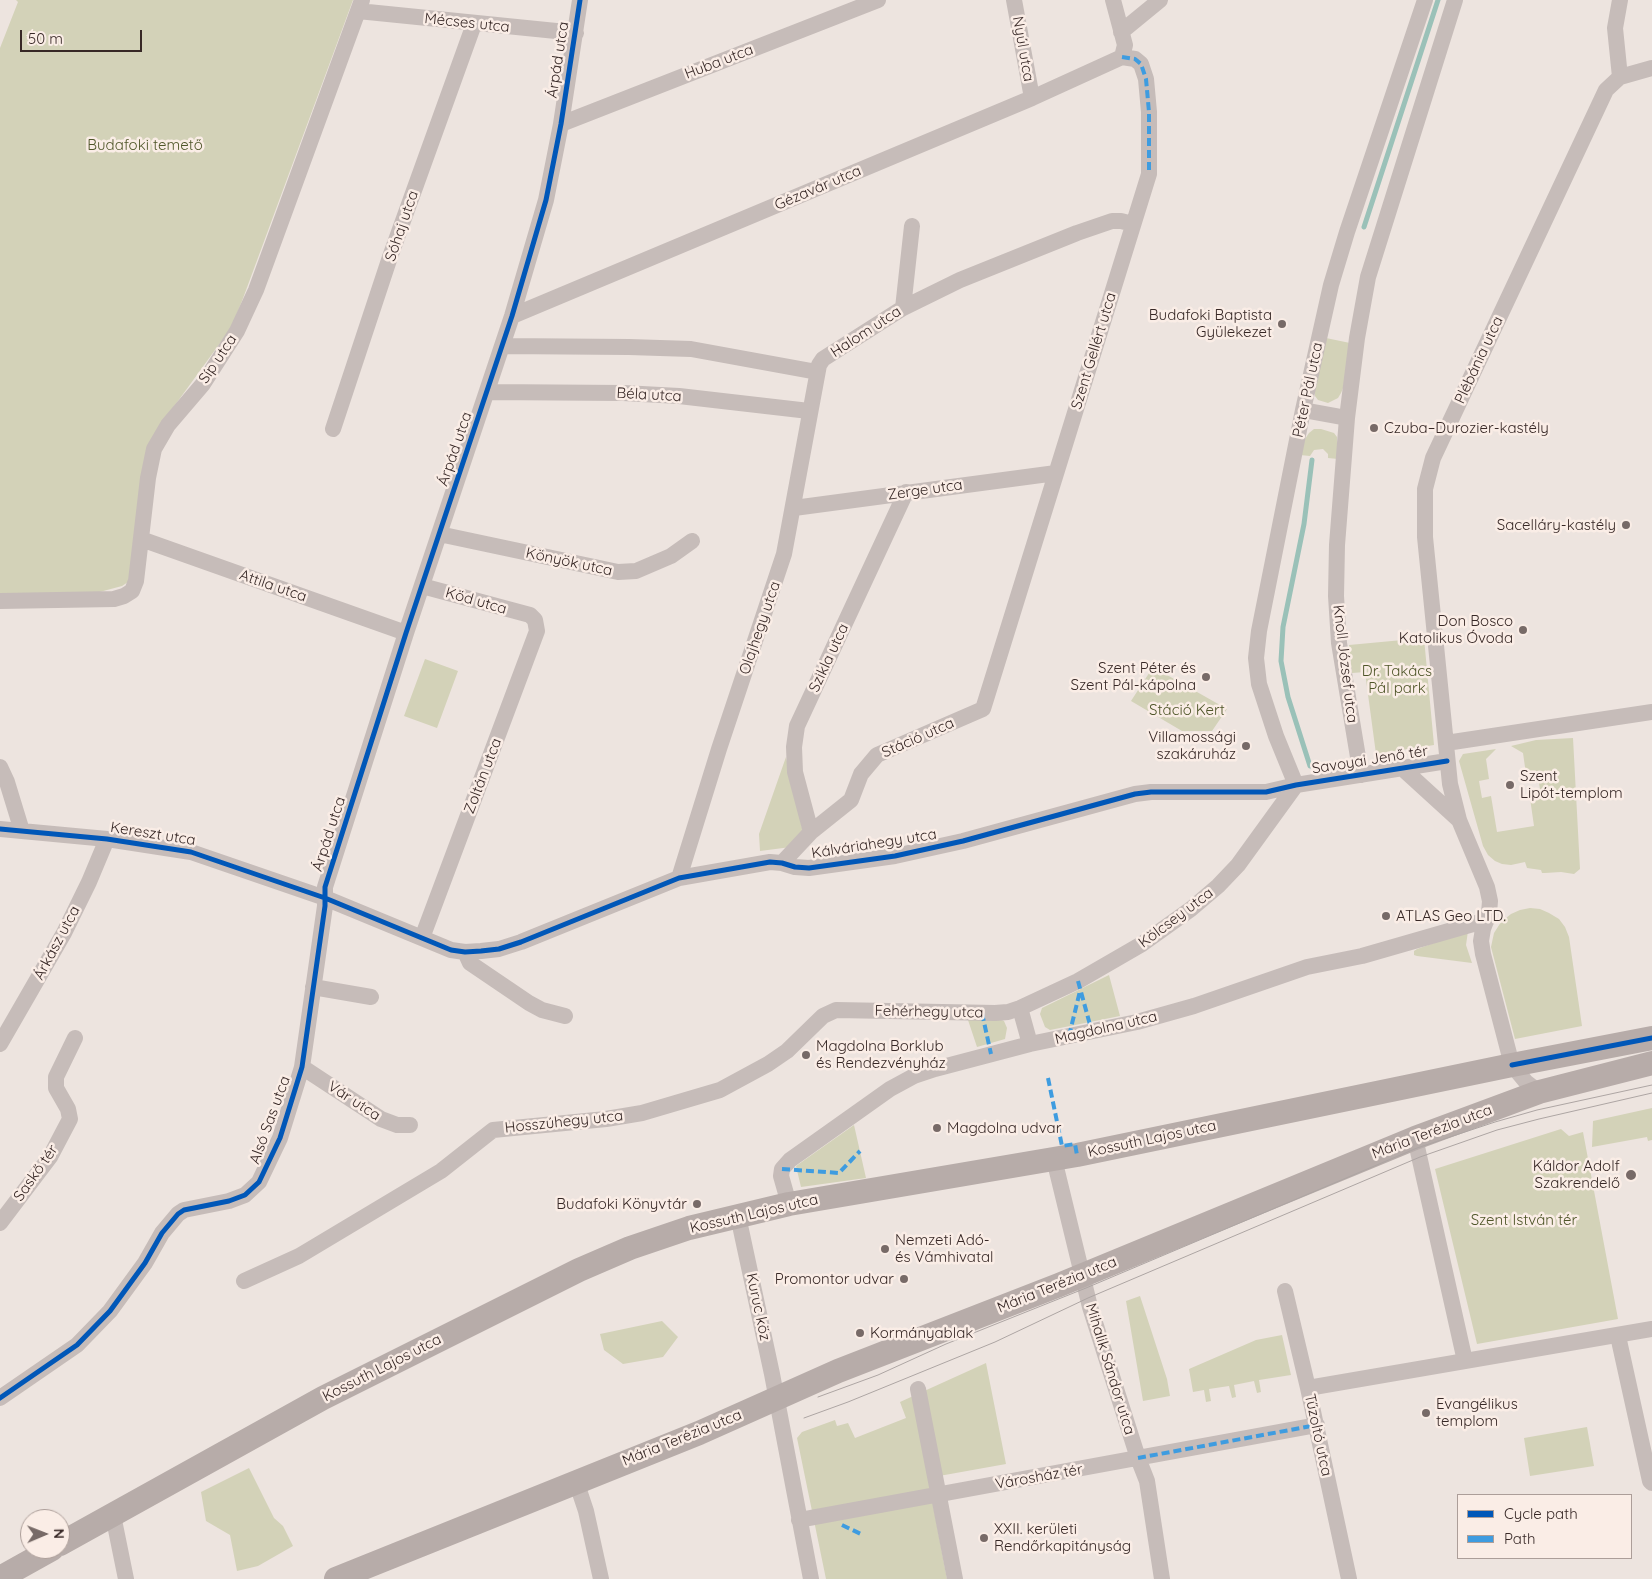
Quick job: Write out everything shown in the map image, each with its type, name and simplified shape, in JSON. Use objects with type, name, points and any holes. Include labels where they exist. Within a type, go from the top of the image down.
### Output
[{"type":"main road","points":[[1512,1065],[1652,1038]]},
{"type":"main road","points":[[1539,1092],[1652,1063]]},
{"type":"main road","name":"Kossuth Lajos utca","points":[[70,1539],[323,1398],[579,1270],[668,1234],[789,1204],[1054,1159],[1512,1065]]},
{"type":"main road","name":"Mária Terézia utca","points":[[336,1579],[699,1433],[838,1371],[1084,1275],[1415,1138],[1539,1092]]},
{"type":"main road","points":[[0,1578],[34,1559]]},
{"type":"street","name":"Árpád utca","points":[[324,898],[325,887],[406,632],[512,316],[546,200],[561,124],[580,0]]},
{"type":"street","name":"Huba utca","points":[[561,124],[878,0]]},
{"type":"street","name":"Nyúl utca","points":[[1014,0],[1032,98]]},
{"type":"street","points":[[1113,0],[1125,45],[1122,57]]},
{"type":"street","points":[[1121,32],[1160,0]]},
{"type":"street","name":"Péter Pál utca","points":[[1296,785],[1268,715],[1258,684],[1256,658],[1259,632],[1304,410],[1336,267],[1425,0]]},
{"type":"street","points":[[1304,410],[1347,418],[1357,338],[1368,277],[1455,0]]},
{"type":"street","points":[[1620,0],[1615,28],[1620,77],[1652,68]]},
{"type":"street","name":"Mécses utca","points":[[360,6],[474,24],[576,33]]},
{"type":"street","name":"Síp utca","points":[[0,601],[114,600],[132,591],[136,581],[148,478],[154,449],[168,425],[202,384],[237,332],[256,290],[360,6]]},
{"type":"street","name":"Sóhaj utca","points":[[333,429],[394,248],[474,24]]},
{"type":"street","name":"Gézavár utca","points":[[512,316],[1032,98],[1122,57]]},
{"type":"street","name":"Szent Gellért utca","points":[[983,709],[1149,174],[1149,112],[1146,78],[1141,64],[1135,59],[1122,57]]},
{"type":"street","name":"Plébánia utca","points":[[1446,743],[1426,537],[1424,504],[1428,476],[1438,449],[1606,90],[1620,77]]},
{"type":"street","name":"Halom utca","points":[[816,372],[823,359],[903,308],[960,280],[1112,221],[1133,224]]},
{"type":"street","points":[[903,308],[912,226]]},
{"type":"street","points":[[502,346],[691,349],[816,372]]},
{"type":"street","name":"Olajhegy utca","points":[[679,878],[718,749],[784,554],[794,508],[816,372]]},
{"type":"street","name":"Béla utca","points":[[487,392],[624,393],[809,411]]},
{"type":"street","name":"Knoll József utca","points":[[1347,418],[1337,545],[1336,596],[1339,643],[1361,775]]},
{"type":"street","name":"Zerge utca","points":[[794,508],[1056,473]]},
{"type":"street","name":"Szikla utca","points":[[811,832],[795,772],[794,747],[797,726],[906,492]]},
{"type":"street","name":"Könyök utca","points":[[439,534],[618,572],[636,571],[671,556],[692,541]]},
{"type":"street","name":"Attila utca","points":[[141,539],[406,632]]},
{"type":"street","name":"Köd utca","points":[[422,586],[530,615]]},
{"type":"street","name":"Zoltán utca","points":[[422,938],[538,631],[535,620],[530,615]]},
{"type":"street","name":"Stáció utca","points":[[782,863],[811,832],[851,800],[861,774],[877,755],[983,709]]},
{"type":"street","name":"Savoyai Jenő tér","points":[[1539,1092],[1526,1082],[1512,1065],[1483,954],[1483,929],[1490,901],[1487,887],[1459,820],[1450,784],[1446,743],[1652,712]]},
{"type":"street","name":"Savoyai Jenő tér","points":[[1296,785],[1447,760]]},
{"type":"street","points":[[0,767],[7,782],[22,831]]},
{"type":"street","name":"Savoyai Jenő tér","points":[[1402,768],[1459,820]]},
{"type":"street","name":"Kálváriahegy utca","points":[[324,898],[452,950],[465,952],[499,949],[521,942],[679,878],[770,862],[809,868],[894,856],[963,841],[1135,794],[1151,792],[1251,793],[1266,792],[1296,785]]},
{"type":"street","name":"Kölcsey utca","points":[[1020,1008],[1078,981],[1112,962],[1142,944],[1191,909],[1218,886],[1238,865],[1296,785]]},
{"type":"street","name":"Kereszt utca","points":[[0,829],[107,839],[191,852],[324,898]]},
{"type":"street","name":"Árkász utca","points":[[0,1044],[64,933],[89,882],[107,839]]},
{"type":"street","name":"Alsó Sas utca","points":[[0,1398],[78,1345],[110,1311],[145,1263],[162,1233],[178,1214],[194,1207],[229,1201],[245,1195],[259,1182],[280,1138],[302,1067],[324,898]]},
{"type":"street","name":"Magdolna utca","points":[[789,1204],[781,1176],[782,1168],[790,1160],[890,1089],[914,1076],[1030,1044],[1137,1022],[1194,1006],[1307,967],[1362,956],[1486,920]]},
{"type":"street","points":[[465,952],[470,962],[529,1003],[542,1010],[565,1016]]},
{"type":"street","points":[[313,987],[370,997]]},
{"type":"street","points":[[1020,1008],[1030,1044]]},
{"type":"street","name":"Fehérhegy utca","points":[[836,1010],[995,1013],[1008,1012],[1020,1008]]},
{"type":"street","name":"Hosszúhegy utca","points":[[244,1281],[299,1256],[442,1171],[493,1130],[606,1119],[642,1112],[720,1090],[768,1064],[786,1051],[823,1016],[836,1010]]},
{"type":"street","name":"Saskő tér","points":[[0,1223],[50,1157],[70,1119],[68,1109],[56,1088],[56,1077],[75,1038]]},
{"type":"street","points":[[1595,1048],[1598,1076]]},
{"type":"street","name":"Vár utca","points":[[302,1067],[381,1119],[410,1125]]},
{"type":"street","points":[[1415,1138],[1465,1361]]},
{"type":"street","name":"Mihalik Sándor utca","points":[[1054,1159],[1084,1275],[1090,1307],[1138,1458],[1148,1480],[1162,1579]]},
{"type":"street","name":"Kuruc köz","points":[[738,1216],[776,1398]]},
{"type":"street","name":"Tűzoltó utca","points":[[1285,1291],[1317,1425],[1349,1579]]},
{"type":"street","points":[[1308,1388],[1652,1329]]},
{"type":"street","points":[[1618,1336],[1650,1481],[1652,1482]]},
{"type":"street","points":[[918,1389],[956,1579]]},
{"type":"street","points":[[776,1398],[811,1579]]},
{"type":"street","name":"Városház tér","points":[[799,1520],[1317,1425]]},
{"type":"street","points":[[576,1481],[586,1511],[601,1579]]},
{"type":"street","points":[[113,1515],[126,1579]]},
{"type":"green space","name":"Budafoki temető","points":[[16,0],[353,0],[231,328],[170,412],[131,580],[122,586],[92,594],[0,594],[0,48],[18,2]]},
{"type":"green space","points":[[1326,338],[1350,343],[1344,386],[1338,398],[1328,403],[1318,400],[1315,396]]},
{"type":"green space","points":[[1314,429],[1334,433],[1337,437],[1338,459],[1328,458],[1328,454],[1323,449],[1314,450],[1310,456],[1300,455],[1305,439]]},
{"type":"green space","name":"Dr. Takács Pál park","points":[[1424,638],[1434,745],[1376,754],[1365,672],[1352,673],[1349,645]]},
{"type":"green space","points":[[425,659],[458,671],[437,728],[404,716]]},
{"type":"green space","name":"Stáció Kert","points":[[1153,667],[1227,709],[1212,731],[1182,731],[1131,701]]},
{"type":"green space","points":[[1573,738],[1580,869],[1574,874],[1561,872],[1542,873],[1541,870],[1527,868],[1525,862],[1511,865],[1495,861],[1488,855],[1483,846],[1459,761],[1463,754],[1496,749],[1486,759],[1489,779],[1479,781],[1482,798],[1491,796],[1497,832],[1534,826],[1529,791],[1540,789],[1537,772],[1526,774],[1523,753],[1511,746],[1536,740]]},
{"type":"green space","points":[[786,757],[803,832],[791,847],[760,851],[759,834]]},
{"type":"green space","points":[[1530,908],[1540,909],[1549,913],[1559,919],[1565,927],[1569,937],[1582,1026],[1515,1039],[1491,947],[1494,933],[1501,922],[1511,914]]},
{"type":"green space","points":[[1468,931],[1466,945],[1472,963],[1414,955],[1414,951],[1417,949]]},
{"type":"green space","points":[[1109,975],[1120,1016],[1050,1030],[1045,1027],[1040,1014],[1042,1008]]},
{"type":"green space","points":[[967,1017],[1004,1021],[1007,1028],[1005,1039],[977,1047]]},
{"type":"green space","points":[[1652,1108],[1652,1140],[1648,1141],[1647,1137],[1592,1147],[1593,1121]]},
{"type":"green space","points":[[854,1125],[866,1178],[801,1187],[796,1166]]},
{"type":"green space","name":"Szent István tér","points":[[1561,1129],[1569,1136],[1583,1132],[1618,1319],[1477,1344],[1435,1169]]},
{"type":"green space","points":[[1140,1296],[1167,1379],[1170,1396],[1143,1401],[1126,1301]]},
{"type":"green space","points":[[662,1321],[678,1337],[663,1357],[623,1364],[604,1350],[600,1334]]},
{"type":"green space","points":[[1282,1335],[1291,1375],[1259,1380],[1261,1392],[1257,1393],[1254,1381],[1234,1385],[1236,1397],[1232,1398],[1229,1386],[1209,1389],[1211,1401],[1206,1402],[1204,1390],[1193,1392],[1189,1369],[1256,1340]]},
{"type":"green space","points":[[986,1363],[1006,1464],[928,1478],[947,1579],[826,1579],[797,1438],[802,1432],[835,1420],[837,1426],[848,1423],[855,1438],[906,1418],[900,1402]]},
{"type":"green space","points":[[1587,1427],[1594,1466],[1530,1476],[1524,1438]]},
{"type":"green space","points":[[249,1468],[274,1518],[283,1526],[293,1546],[258,1566],[237,1571],[230,1535],[206,1521],[201,1492]]},
{"type":"waterway","points":[[1364,227],[1438,0]]},
{"type":"waterway","points":[[1310,766],[1288,697],[1281,661],[1283,627],[1304,524],[1312,460]]},
{"type":"tram line","points":[[818,1397],[878,1375],[946,1344],[1086,1288],[1417,1148],[1537,1110],[1652,1085]]},
{"type":"tram line","points":[[804,1418],[995,1342],[1088,1298],[1420,1157],[1497,1130],[1652,1093]]},
{"type":"marked path","points":[[1122,57],[1135,59],[1141,64],[1146,79],[1149,112],[1149,174]]},
{"type":"marked path","points":[[1078,981],[1092,1032]]},
{"type":"marked path","points":[[1069,1036],[1080,991]]},
{"type":"marked path","points":[[982,1013],[991,1054]]},
{"type":"marked path","points":[[1048,1078],[1062,1146],[1075,1144],[1077,1155]]},
{"type":"marked path","points":[[782,1169],[839,1173],[860,1151]]},
{"type":"marked path","points":[[1138,1458],[1317,1425]]},
{"type":"marked path","points":[[842,1525],[863,1535]]},
{"type":"cycle path","points":[[0,1398],[77,1345],[110,1311],[145,1263],[162,1233],[178,1214],[184,1210],[229,1201],[245,1195],[259,1182],[280,1138],[302,1067],[325,906],[325,887],[406,633],[512,316],[546,200],[561,124],[580,0]]},
{"type":"cycle path","points":[[0,829],[107,839],[191,852],[325,898],[451,950],[465,952],[499,949],[521,942],[679,878],[770,862],[809,868],[895,856],[963,841],[1135,794],[1151,792],[1266,792],[1296,785],[1447,761]]},
{"type":"cycle path","points":[[1512,1065],[1652,1038]]},
{"type":"place","name":"Budafoki Baptista Gyülekezet","points":[[1282,324]]},
{"type":"place","name":"Czuba–Durozier-kastély","points":[[1374,428]]},
{"type":"place","name":"Sacelláry-kastély","points":[[1626,525]]},
{"type":"place","name":"Don Bosco Katolikus Óvoda","points":[[1523,630]]},
{"type":"place","name":"Szent Péter és Szent Pál-kápolna","points":[[1206,677]]},
{"type":"place","name":"Villamossági szakáruház","points":[[1246,746]]},
{"type":"place","name":"Szent Lipót-templom","points":[[1510,785]]},
{"type":"place","name":"ATLAS Geo LTD.","points":[[1386,916]]},
{"type":"place","name":"Magdolna Borklub és Rendezvényház","points":[[806,1055]]},
{"type":"place","name":"Magdolna udvar","points":[[937,1128]]},
{"type":"place","name":"Káldor Adolf Szakrendelő","points":[[1631,1175]]},
{"type":"place","name":"Budafoki Könyvtár","points":[[697,1204]]},
{"type":"place","name":"Nemzeti Adó- és Vámhivatal","points":[[885,1249]]},
{"type":"place","name":"Promontor udvar","points":[[904,1279]]},
{"type":"place","name":"Kormányablak","points":[[860,1333]]},
{"type":"place","name":"Evangélikus templom","points":[[1426,1413]]},
{"type":"place","name":"XXII. kerületi Rendőrkapitányság","points":[[984,1538]]}]
